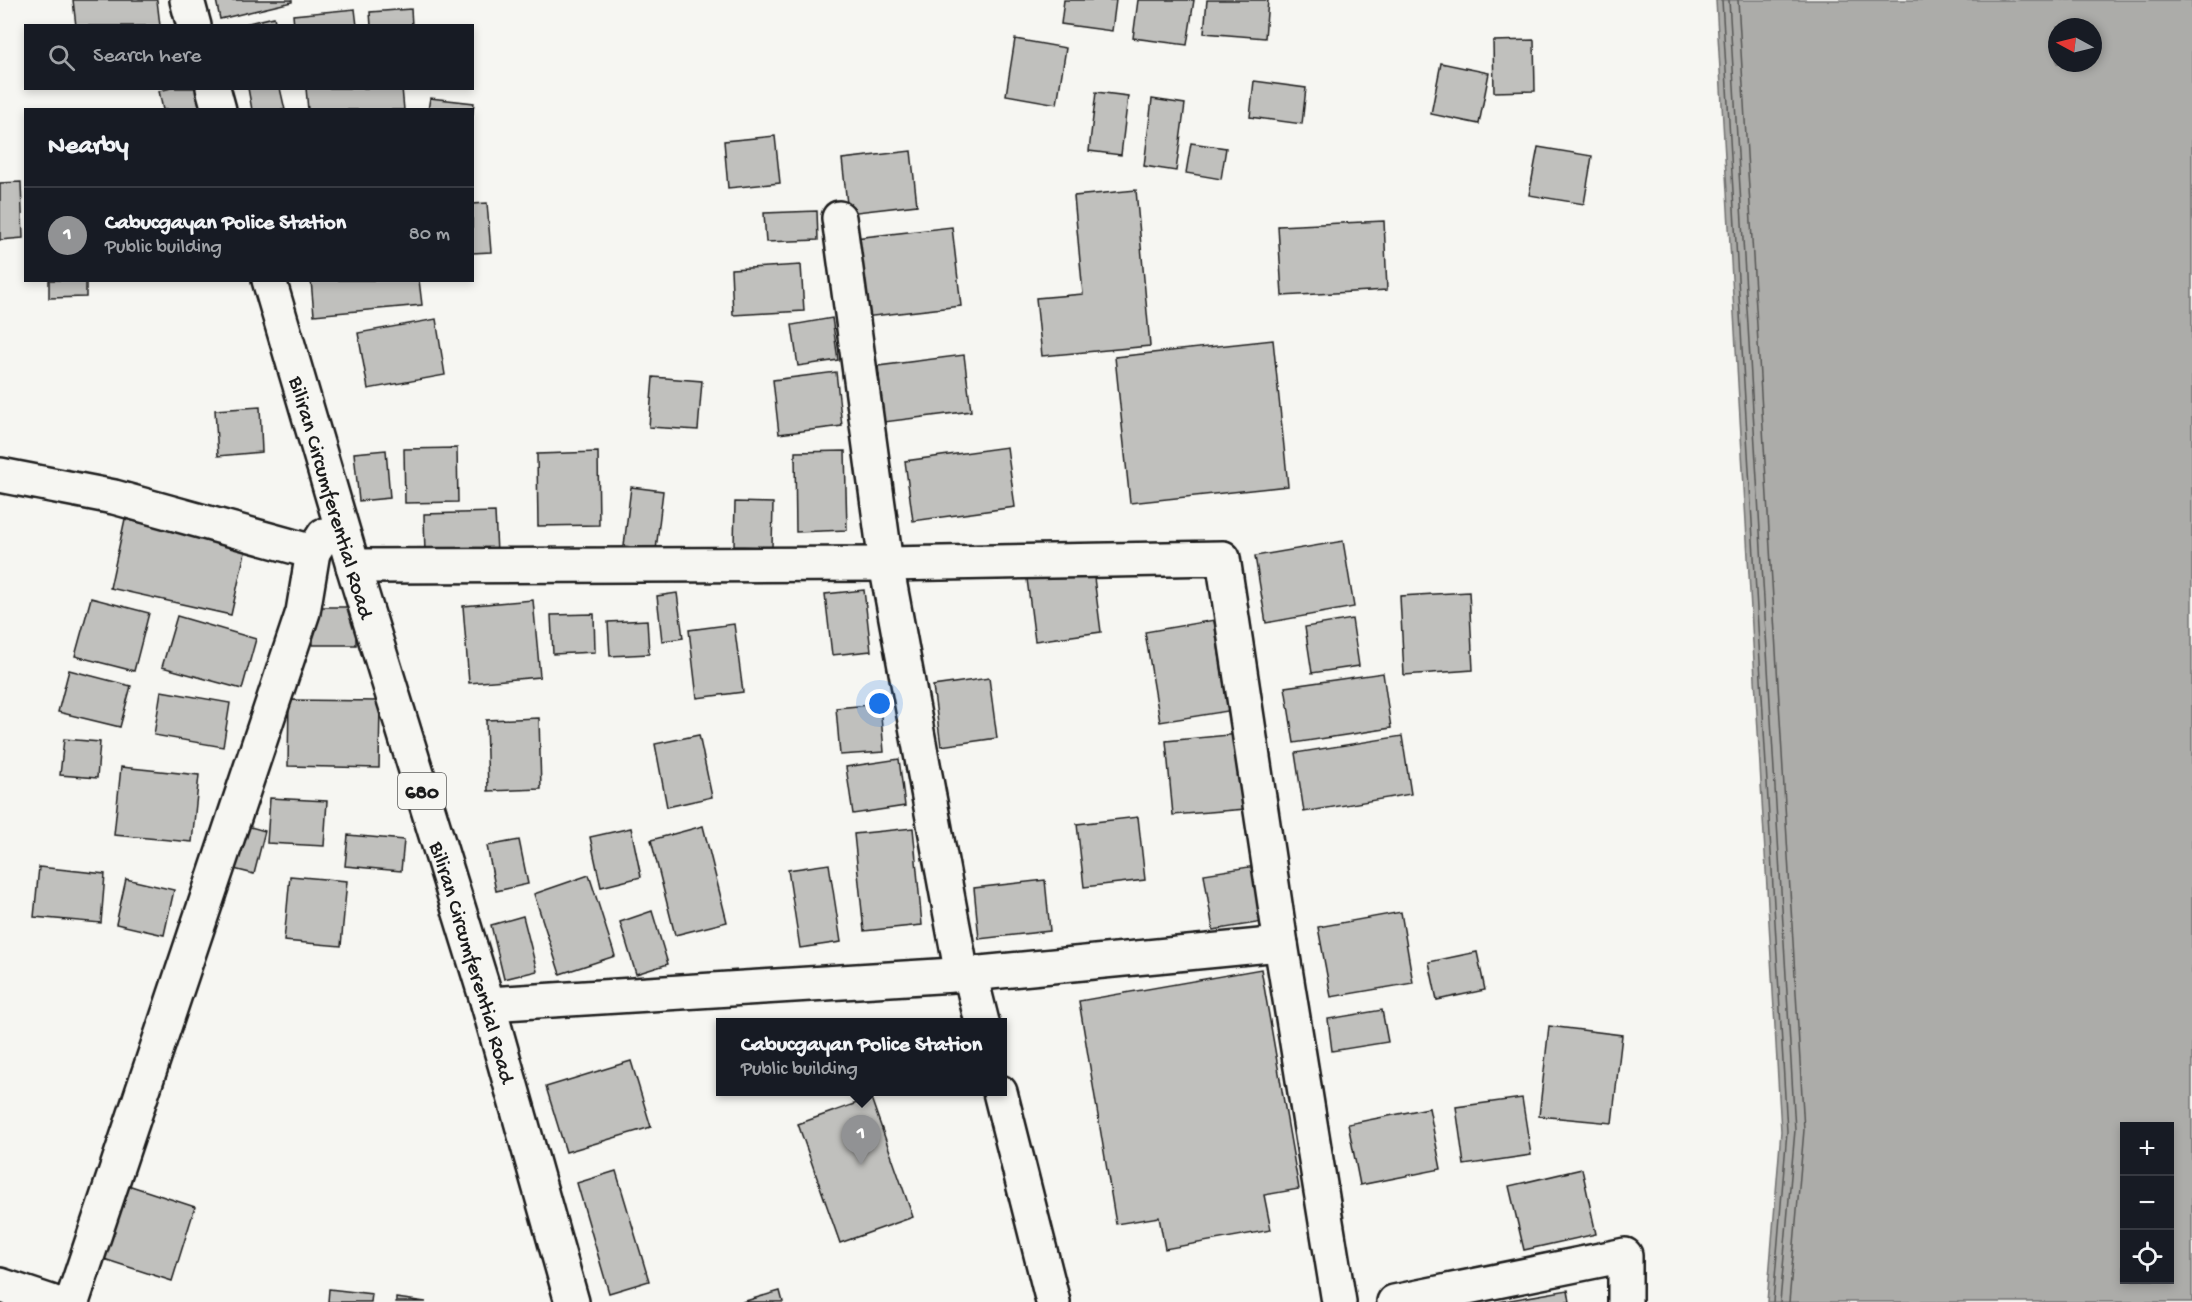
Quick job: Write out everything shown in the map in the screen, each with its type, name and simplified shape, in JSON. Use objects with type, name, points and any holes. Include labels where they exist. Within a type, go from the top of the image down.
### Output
[{"type":"street","points":[[187,0],[193,24]]},
{"type":"street","points":[[214,90],[218,108]]},
{"type":"street","points":[[839,218],[886,564],[966,974],[980,1018]]},
{"type":"street","name":"Biliran Circumferential Road","points":[[270,282],[353,566],[488,1004],[572,1302]]},
{"type":"street","points":[[0,475],[114,497],[313,552]]},
{"type":"street","points":[[72,1302],[303,612],[313,552],[338,515]]},
{"type":"street","points":[[353,566],[886,564],[1223,558],[1281,944],[1339,1302]]},
{"type":"street","points":[[488,1004],[966,974],[1281,944]]},
{"type":"street","points":[[1001,1096],[1053,1302]]},
{"type":"street","points":[[1394,1302],[1625,1255],[1625,1302]]},
{"type":"street","points":[[0,1285],[51,1302]]},
{"type":"water","points":[[1716,0],[2192,0],[2192,1302],[1767,1302],[1781,1131]]},
{"type":"building","points":[[73,0],[157,0],[160,24],[76,24]]},
{"type":"building","points":[[216,0],[292,0],[292,2],[220,19]]},
{"type":"building","points":[[1064,0],[1116,0],[1112,31],[1061,24]]},
{"type":"building","points":[[1138,0],[1194,0],[1187,45],[1133,38]]},
{"type":"building","points":[[1207,0],[1268,0],[1265,38],[1204,33]]},
{"type":"building","points":[[355,9],[357,24],[294,24],[293,15]]},
{"type":"building","points":[[411,9],[412,24],[371,24],[370,12]]},
{"type":"building","points":[[274,17],[276,24],[244,24]]},
{"type":"building","points":[[1015,39],[1066,48],[1057,104],[1006,95]]},
{"type":"building","points":[[1534,40],[1535,91],[1494,92],[1493,41]]},
{"type":"building","points":[[1441,63],[1489,73],[1479,124],[1431,114]]},
{"type":"building","points":[[1254,81],[1306,88],[1302,124],[1250,117]]},
{"type":"building","points":[[203,90],[208,108],[163,108],[159,91]]},
{"type":"building","points":[[248,90],[280,90],[285,108],[252,108]]},
{"type":"building","points":[[306,90],[402,90],[404,108],[308,108]]},
{"type":"building","points":[[1096,92],[1128,96],[1121,155],[1089,151]]},
{"type":"building","points":[[430,98],[474,103],[473,108],[428,108]]},
{"type":"building","points":[[1152,99],[1185,104],[1176,171],[1144,166]]},
{"type":"building","points":[[775,136],[780,183],[728,188],[724,141]]},
{"type":"building","points":[[1191,143],[1226,148],[1221,179],[1186,173]]},
{"type":"building","points":[[1538,147],[1592,156],[1584,204],[1529,195]]},
{"type":"building","points":[[911,151],[917,205],[848,213],[842,159]]},
{"type":"building","points":[[21,182],[23,238],[0,240],[0,183]]},
{"type":"building","points":[[1136,190],[1150,346],[1042,356],[1036,298],[1083,294],[1074,196]]},
{"type":"building","points":[[487,203],[491,252],[474,253],[474,204]]},
{"type":"building","points":[[817,211],[818,240],[766,242],[764,213]]},
{"type":"building","points":[[1384,221],[1387,290],[1282,296],[1278,226]]},
{"type":"building","points":[[952,227],[961,306],[864,317],[855,238]]},
{"type":"building","points":[[801,265],[804,311],[733,315],[731,269]]},
{"type":"building","points":[[49,282],[86,282],[86,297],[49,298]]},
{"type":"building","points":[[311,282],[419,282],[422,305],[314,315]]},
{"type":"building","points":[[832,318],[838,360],[798,366],[792,325]]},
{"type":"building","points":[[436,319],[445,375],[368,389],[358,333]]},
{"type":"building","points":[[1273,340],[1288,486],[1130,503],[1115,357]]},
{"type":"building","points":[[964,355],[971,411],[884,422],[878,366]]},
{"type":"building","points":[[836,372],[842,426],[779,434],[773,380]]},
{"type":"building","points":[[653,377],[702,381],[698,430],[649,427]]},
{"type":"building","points":[[260,407],[262,452],[218,456],[215,410]]},
{"type":"building","points":[[1007,447],[1015,507],[913,521],[905,461]]},
{"type":"building","points":[[457,448],[458,502],[405,503],[404,449]]},
{"type":"building","points":[[386,450],[390,498],[359,501],[354,453]]},
{"type":"building","points":[[845,451],[847,530],[796,532],[795,452]]},
{"type":"building","points":[[598,452],[599,525],[538,526],[537,454]]},
{"type":"building","points":[[631,487],[663,491],[656,550],[624,546]]},
{"type":"building","points":[[735,502],[773,503],[772,547],[734,546]]},
{"type":"building","points":[[495,512],[497,553],[425,556],[424,514]]},
{"type":"building","points":[[125,519],[246,548],[231,615],[110,588]]},
{"type":"building","points":[[1343,541],[1354,607],[1266,623],[1255,556]]},
{"type":"building","points":[[1093,570],[1101,632],[1035,641],[1027,579]]},
{"type":"building","points":[[864,590],[871,651],[832,655],[825,594]]},
{"type":"building","points":[[1469,592],[1473,670],[1404,675],[1400,596]]},
{"type":"building","points":[[677,593],[683,638],[662,641],[657,596]]},
{"type":"building","points":[[91,598],[149,613],[134,671],[75,656]]},
{"type":"building","points":[[533,600],[540,677],[469,683],[463,606]]},
{"type":"building","points":[[313,607],[356,607],[356,645],[313,645]]},
{"type":"building","points":[[594,614],[595,652],[553,654],[551,615]]},
{"type":"building","points":[[177,616],[256,639],[242,689],[162,667]]},
{"type":"building","points":[[1352,619],[1359,666],[1312,673],[1305,627]]},
{"type":"building","points":[[647,620],[649,654],[610,656],[608,622]]},
{"type":"building","points":[[1214,620],[1228,711],[1160,722],[1145,632]]},
{"type":"building","points":[[734,624],[743,692],[697,698],[689,630]]},
{"type":"building","points":[[69,670],[131,686],[120,727],[58,712]]},
{"type":"building","points":[[1383,673],[1391,728],[1294,743],[1285,687]]},
{"type":"building","points":[[989,678],[997,738],[941,746],[933,686]]},
{"type":"building","points":[[161,691],[230,703],[223,747],[154,735]]},
{"type":"building","points":[[289,700],[380,701],[379,768],[288,766]]},
{"type":"building","points":[[880,704],[884,752],[840,755],[836,708]]},
{"type":"building","points":[[539,718],[541,789],[488,791],[486,720]]},
{"type":"building","points":[[1239,734],[1246,809],[1173,815],[1166,741]]},
{"type":"building","points":[[699,735],[712,797],[667,807],[655,744]]},
{"type":"building","points":[[1402,736],[1411,794],[1304,812],[1295,753]]},
{"type":"building","points":[[64,739],[100,742],[97,778],[60,775]]},
{"type":"building","points":[[899,759],[905,806],[853,814],[846,767]]},
{"type":"building","points":[[121,767],[199,775],[192,842],[114,835]]},
{"type":"building","points":[[270,798],[327,801],[324,846],[267,843]]},
{"type":"building","points":[[1138,817],[1145,880],[1084,887],[1077,824]]},
{"type":"building","points":[[240,824],[265,831],[254,874],[230,868]]},
{"type":"building","points":[[703,826],[727,922],[675,935],[651,840]]},
{"type":"building","points":[[631,828],[641,877],[601,887],[590,837]]},
{"type":"building","points":[[913,828],[922,925],[864,931],[854,834]]},
{"type":"building","points":[[348,835],[404,840],[401,871],[345,866]]},
{"type":"building","points":[[519,840],[528,884],[496,891],[487,846]]},
{"type":"building","points":[[829,864],[841,942],[800,948],[788,870]]},
{"type":"building","points":[[1255,866],[1263,922],[1213,930],[1204,874]]},
{"type":"building","points":[[39,867],[105,874],[101,923],[34,917]]},
{"type":"building","points":[[589,875],[615,956],[560,974],[534,894]]},
{"type":"building","points":[[290,876],[347,881],[341,946],[284,941]]},
{"type":"building","points":[[126,879],[174,890],[164,935],[116,924]]},
{"type":"building","points":[[1045,880],[1050,931],[979,939],[974,888]]},
{"type":"building","points":[[652,911],[668,964],[636,974],[620,922]]},
{"type":"building","points":[[1401,912],[1413,983],[1331,997],[1318,927]]},
{"type":"building","points":[[523,916],[537,971],[504,979],[491,925]]},
{"type":"building","points":[[1477,952],[1485,990],[1437,1000],[1429,962]]},
{"type":"building","points":[[1261,969],[1299,1189],[1264,1195],[1271,1230],[1165,1249],[1159,1217],[1116,1224],[1079,1001]]},
{"type":"building","points":[[1382,1010],[1388,1042],[1332,1051],[1328,1019]]},
{"type":"building","points":[[1549,1026],[1622,1035],[1612,1123],[1539,1116]]},
{"type":"building","points":[[631,1061],[651,1127],[566,1152],[546,1087]]},
{"type":"building","points":[[871,1098],[913,1217],[840,1243],[798,1124]]},
{"type":"building","points":[[1522,1098],[1531,1155],[1464,1165],[1456,1107]]},
{"type":"building","points":[[1429,1108],[1441,1169],[1360,1185],[1348,1124]]},
{"type":"building","points":[[1582,1169],[1596,1234],[1524,1250],[1509,1186]]},
{"type":"building","points":[[616,1171],[649,1281],[609,1293],[577,1183]]},
{"type":"building","points":[[128,1185],[195,1207],[172,1281],[104,1259]]},
{"type":"building","points":[[329,1289],[372,1294],[371,1302],[328,1302]]},
{"type":"building","points":[[1568,1290],[1570,1302],[1499,1302]]},
{"type":"building","points":[[780,1291],[783,1302],[742,1302]]},
{"type":"building","points":[[396,1298],[426,1302],[396,1302]]},
{"type":"place","name":"Cabucgayan Police Station","points":[[861,1165]]}]
